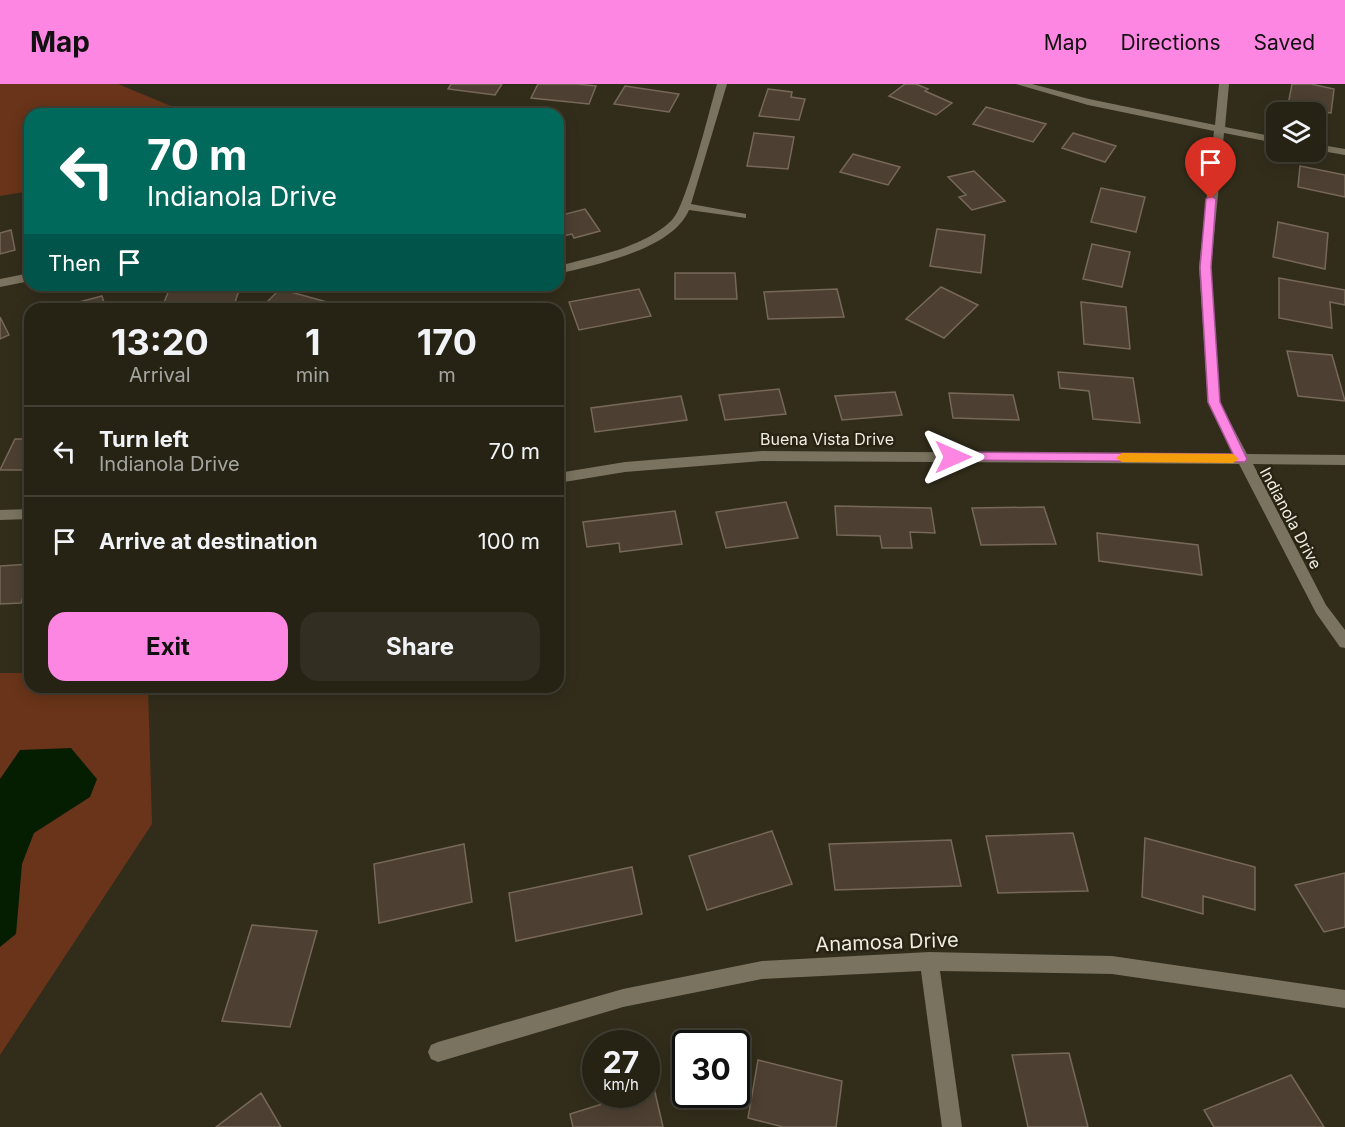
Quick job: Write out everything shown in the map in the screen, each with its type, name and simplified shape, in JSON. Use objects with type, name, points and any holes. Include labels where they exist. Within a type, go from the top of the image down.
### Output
[{"type":"street","points":[[564,268],[615,255],[655,238],[678,220],[685,206],[723,84]]},
{"type":"street","points":[[1021,84],[1088,102],[1266,138]]},
{"type":"street","name":"Indianola Drive","points":[[1224,84],[1205,267],[1214,402],[1241,459],[1322,609],[1345,642]]},
{"type":"street","points":[[1326,149],[1345,152]]},
{"type":"street","points":[[685,206],[742,216]]},
{"type":"street","points":[[0,283],[24,278]]},
{"type":"street","name":"Buena Vista Drive","points":[[564,477],[625,467],[762,456],[1345,460]]},
{"type":"street","points":[[0,515],[24,514]]},
{"type":"street","points":[[929,961],[952,1127]]},
{"type":"street","name":"Anamosa Drive","points":[[438,1052],[623,998],[762,970],[929,961],[1112,965],[1345,999]]},
{"type":"shaded area","points":[[0,84],[118,84],[176,108],[24,108],[24,192],[0,196]]},
{"type":"shaded area","points":[[0,673],[24,673],[24,693],[148,693],[152,824],[0,1055]]},
{"type":"shaded area","points":[[71,748],[97,779],[90,797],[34,833],[22,864],[16,934],[0,947],[0,779],[20,750]]},
{"type":"building","points":[[451,84],[502,84],[495,95],[448,89]]},
{"type":"building","points":[[538,84],[596,86],[589,104],[531,98]]},
{"type":"building","points":[[905,84],[916,84],[928,89],[925,91],[952,103],[936,115],[889,96]]},
{"type":"building","points":[[1292,84],[1311,84],[1334,89],[1331,113],[1326,112],[1326,102],[1289,102]]},
{"type":"building","points":[[625,86],[679,94],[669,112],[614,104]]},
{"type":"building","points":[[768,89],[792,92],[791,97],[805,99],[799,120],[759,116]]},
{"type":"building","points":[[986,107],[1046,124],[1033,142],[973,124]]},
{"type":"building","points":[[754,133],[794,137],[788,169],[747,166]]},
{"type":"building","points":[[1073,133],[1116,146],[1105,162],[1062,148]]},
{"type":"building","points":[[853,154],[900,167],[888,185],[840,172]]},
{"type":"building","points":[[1300,166],[1345,175],[1345,197],[1298,187]]},
{"type":"building","points":[[974,171],[1005,201],[972,210],[959,197],[966,195],[948,177]]},
{"type":"building","points":[[1101,188],[1145,197],[1136,232],[1091,222]]},
{"type":"building","points":[[585,209],[600,231],[574,238],[572,234],[564,236],[564,214]]},
{"type":"building","points":[[1278,222],[1328,233],[1325,269],[1273,257]]},
{"type":"building","points":[[937,229],[985,235],[981,273],[930,266]]},
{"type":"building","points":[[11,230],[15,250],[0,254],[0,233]]},
{"type":"building","points":[[1092,244],[1130,252],[1122,287],[1083,279]]},
{"type":"building","points":[[675,273],[735,273],[737,299],[675,299]]},
{"type":"building","points":[[1279,278],[1345,290],[1345,305],[1330,302],[1332,328],[1279,318]]},
{"type":"building","points":[[941,287],[978,305],[944,338],[906,319]]},
{"type":"building","points":[[639,289],[651,316],[579,330],[569,302]]},
{"type":"building","points":[[837,289],[844,317],[768,319],[764,292]]},
{"type":"building","points":[[169,291],[239,291],[235,303],[164,303]]},
{"type":"building","points":[[278,291],[287,291],[330,303],[266,303]]},
{"type":"building","points":[[102,296],[104,303],[76,303]]},
{"type":"building","points":[[1081,302],[1126,307],[1130,349],[1084,344]]},
{"type":"building","points":[[0,317],[9,335],[0,339]]},
{"type":"building","points":[[1287,351],[1332,355],[1345,401],[1298,396]]},
{"type":"building","points":[[1058,372],[1133,378],[1140,423],[1093,419],[1089,391],[1060,388]]},
{"type":"building","points":[[779,389],[786,414],[725,420],[719,395]]},
{"type":"building","points":[[895,392],[902,415],[842,420],[835,396]]},
{"type":"building","points":[[949,393],[1013,395],[1019,420],[953,418]]},
{"type":"building","points":[[681,396],[687,420],[595,432],[591,408]]},
{"type":"building","points":[[15,439],[24,439],[24,470],[0,470]]},
{"type":"building","points":[[786,502],[798,538],[726,548],[716,512]]},
{"type":"building","points":[[835,506],[931,508],[935,533],[910,532],[912,548],[882,548],[880,536],[837,535]]},
{"type":"building","points":[[1044,507],[1056,544],[981,545],[972,508]]},
{"type":"building","points":[[675,511],[682,544],[620,552],[619,543],[587,547],[583,522]]},
{"type":"building","points":[[1097,533],[1198,545],[1202,575],[1099,561]]},
{"type":"building","points":[[24,564],[24,594],[21,603],[0,604],[0,566]]},
{"type":"building","points":[[772,831],[792,884],[707,910],[689,856]]},
{"type":"building","points":[[1073,833],[1088,891],[998,893],[986,836]]},
{"type":"building","points":[[1145,838],[1255,867],[1255,910],[1203,896],[1203,914],[1142,897]]},
{"type":"building","points":[[951,840],[961,886],[835,890],[829,844]]},
{"type":"building","points":[[464,844],[472,902],[379,923],[374,864]]},
{"type":"building","points":[[632,867],[642,914],[516,941],[509,893]]},
{"type":"building","points":[[1345,873],[1345,927],[1324,932],[1295,885]]},
{"type":"building","points":[[252,925],[317,931],[290,1027],[222,1021]]},
{"type":"building","points":[[1069,1053],[1088,1127],[1028,1127],[1012,1055]]},
{"type":"building","points":[[758,1060],[842,1081],[836,1127],[783,1127],[748,1118]]},
{"type":"building","points":[[1291,1075],[1324,1127],[1214,1127],[1204,1110]]},
{"type":"building","points":[[261,1093],[281,1127],[216,1127]]},
{"type":"building","points":[[589,1108],[659,1108],[663,1127],[573,1127],[570,1114]]},
{"type":"slow traffic","points":[[1122,458],[1233,459]]},
{"type":"route","points":[[953,457],[1241,459],[1214,402],[1205,267],[1211,199]]}]
